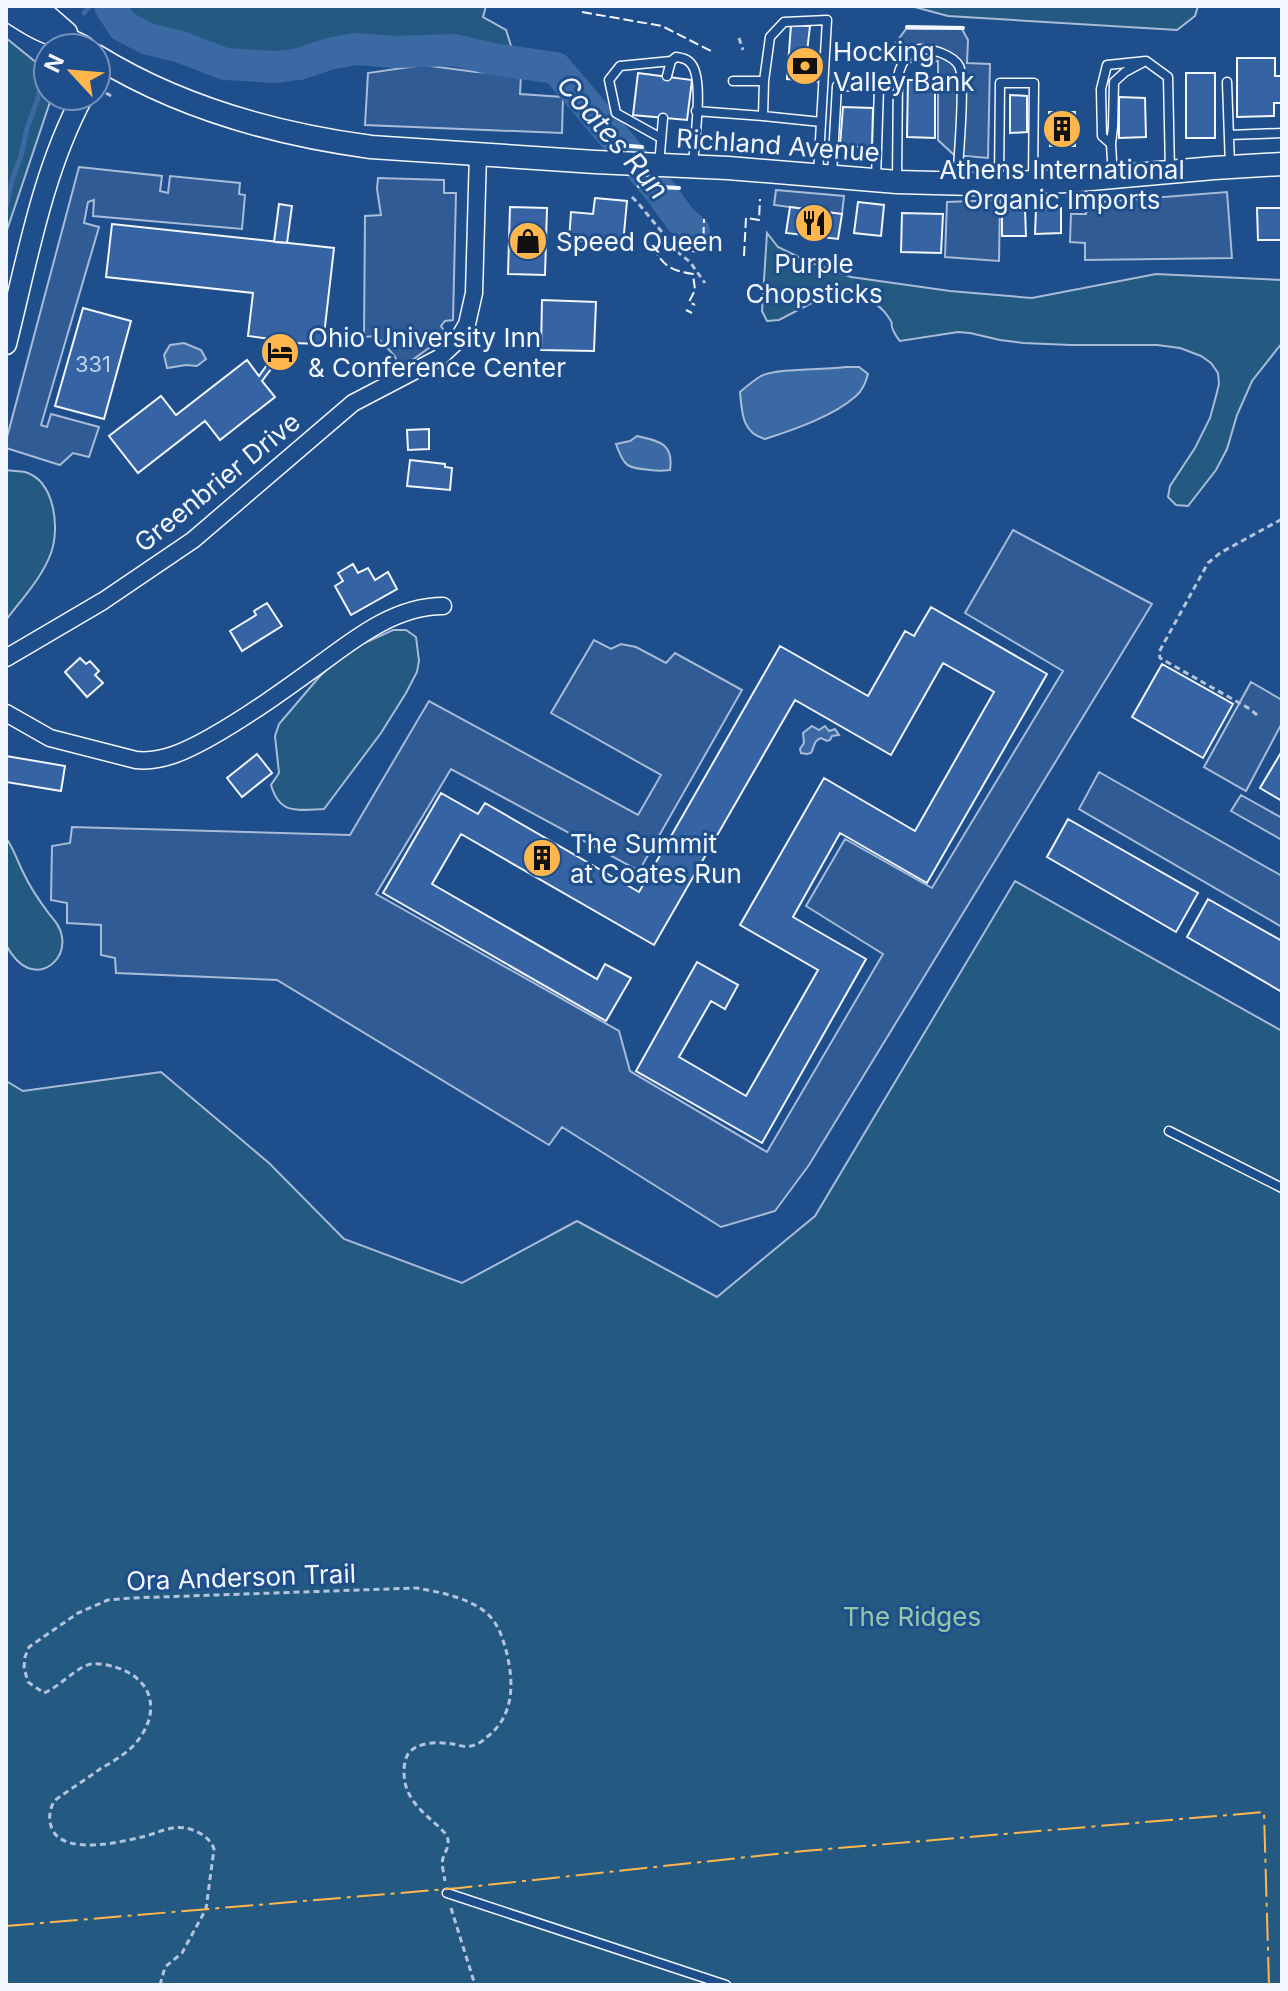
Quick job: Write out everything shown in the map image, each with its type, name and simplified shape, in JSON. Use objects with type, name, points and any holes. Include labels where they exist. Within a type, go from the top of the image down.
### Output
[{"type":"main road","points":[[35,6],[65,32]]},
{"type":"main road","points":[[6,8],[47,32]]},
{"type":"main road","name":"Richland Avenue","points":[[112,76],[130,75],[189,104],[262,127],[363,146],[957,184],[1113,178],[1282,164]]},
{"type":"street","points":[[6,344],[59,145],[75,112]]},
{"type":"street","name":"Greenbrier Drive","points":[[6,658],[103,601],[193,540],[353,403],[439,358],[457,341],[467,324],[474,293],[478,154]]},
{"type":"street","points":[[6,713],[50,738],[71,744],[136,760],[166,757],[195,746],[227,728],[367,632],[413,609],[443,606]]},
{"type":"lane","points":[[763,116],[770,37],[784,22],[827,20],[821,122],[825,176]]},
{"type":"lane","points":[[886,181],[900,66],[909,54],[920,49],[936,51],[959,66],[957,184]]},
{"type":"lane","points":[[661,138],[616,113],[609,80],[620,66],[671,61],[676,57],[686,59],[694,67],[698,83],[693,166]]},
{"type":"lane","points":[[667,76],[671,61]]},
{"type":"lane","points":[[1113,178],[1114,82],[1146,61]]},
{"type":"lane","points":[[1111,144],[1102,136],[1101,89],[1107,65],[1146,61],[1168,77],[1171,173]]},
{"type":"lane","points":[[733,81],[764,81]]},
{"type":"lane","points":[[1227,82],[1230,167]]},
{"type":"lane","points":[[999,183],[1000,83],[1034,83],[1033,182]]},
{"type":"lane","points":[[825,176],[837,86],[879,87],[886,181]]},
{"type":"lane","points":[[696,111],[821,122]]},
{"type":"lane","points":[[659,165],[663,118]]},
{"type":"lane","points":[[1229,135],[1282,133]]},
{"type":"lane","points":[[1169,1131],[1282,1188]]},
{"type":"lane","points":[[447,1893],[726,1985]]},
{"type":"path","points":[[739,38],[743,50]]},
{"type":"path","points":[[632,197],[705,283]]},
{"type":"path","points":[[1257,715],[1160,658],[1159,652],[1208,563],[1220,553],[1282,519]]},
{"type":"path","name":"Ora Anderson Trail","points":[[160,1985],[165,1967],[182,1953],[206,1909],[214,1849],[212,1842],[184,1828],[86,1846],[71,1844],[58,1837],[52,1829],[50,1810],[54,1801],[135,1744],[150,1713],[150,1697],[145,1683],[123,1669],[93,1663],[44,1693],[28,1682],[24,1668],[29,1647],[78,1613],[108,1600],[417,1588],[449,1594],[480,1607],[494,1619],[502,1634],[512,1685],[502,1720],[481,1742],[470,1747],[436,1743],[418,1746],[408,1753],[404,1765],[404,1782],[413,1803],[444,1832],[448,1842],[442,1860],[447,1893],[475,1985]]},
{"type":"green space","points":[[108,6],[486,6],[483,17],[506,30],[513,52],[501,71],[480,65],[460,54],[427,56],[371,50],[339,55],[286,72],[257,74],[126,36],[112,18]]},
{"type":"green space","points":[[911,6],[1198,6],[1195,16],[1177,30],[948,16]]},
{"type":"green space","points":[[6,38],[32,59],[32,112],[47,112],[6,233]]},
{"type":"green space","points":[[767,233],[778,247],[851,277],[950,291],[1032,298],[1156,274],[1282,280],[1282,343],[1252,381],[1216,470],[1188,506],[1176,505],[1168,497],[1170,486],[1210,418],[1219,384],[1218,373],[1201,356],[1180,348],[1157,345],[1023,343],[958,332],[900,341],[891,321],[878,306],[856,295],[840,292],[833,292],[779,320],[767,321],[762,311]]},
{"type":"green space","points":[[6,470],[25,472],[43,485],[53,506],[55,531],[51,553],[42,571],[6,620]]},
{"type":"green space","points":[[393,630],[406,630],[416,637],[419,661],[406,693],[381,733],[324,809],[297,810],[284,806],[271,785],[279,773],[275,736],[279,724],[339,658]]},
{"type":"green space","points":[[6,838],[29,883],[61,934],[58,957],[42,969],[24,966],[6,945]]},
{"type":"green space","name":"The Ridges","points":[[1015,881],[1282,1031],[1282,1985],[6,1985],[6,1081],[23,1091],[161,1072],[269,1163],[344,1239],[462,1283],[577,1221],[717,1297],[815,1216]]},
{"type":"shaded area","points":[[906,29],[962,29],[968,40],[967,63],[990,64],[988,158],[954,155],[938,140],[938,61],[893,63],[892,48]]},
{"type":"shaded area","points":[[423,65],[521,74],[520,94],[563,97],[562,133],[365,125],[368,73]]},
{"type":"shaded area","points":[[79,167],[162,176],[160,191],[168,193],[170,176],[240,183],[239,194],[245,195],[242,229],[93,216],[94,200],[88,202],[84,223],[99,227],[41,425],[47,427],[51,414],[99,427],[89,457],[73,453],[60,465],[6,448],[6,441]]},
{"type":"shaded area","points":[[378,178],[444,180],[444,193],[456,193],[453,320],[445,321],[441,326],[447,335],[401,368],[394,355],[376,336],[364,337],[365,216],[381,215]]},
{"type":"shaded area","points":[[776,190],[844,196],[842,214],[774,205]]},
{"type":"shaded area","points":[[1227,192],[1232,258],[1085,260],[1085,243],[1070,242],[1071,214],[1086,214],[1088,203]]},
{"type":"shaded area","points":[[1000,200],[999,261],[945,257],[947,202]]},
{"type":"shaded area","points":[[184,343],[201,350],[206,359],[197,366],[167,368],[164,355],[170,345]]},
{"type":"shaded area","points":[[859,367],[868,374],[858,394],[836,410],[765,439],[748,427],[740,392],[758,378],[768,373]]},
{"type":"shaded area","points":[[637,436],[658,442],[667,449],[670,470],[636,468],[624,462],[616,444]]},
{"type":"shaded area","points":[[1013,530],[1152,604],[809,1165],[775,1211],[721,1227],[562,1127],[549,1145],[277,980],[116,973],[115,958],[101,955],[101,925],[67,923],[67,903],[51,900],[52,846],[70,843],[72,827],[350,835],[429,701],[638,815],[661,775],[551,713],[594,640],[611,649],[621,644],[636,647],[666,663],[675,653],[742,690],[639,871],[451,769],[376,894],[619,1031],[630,1071],[767,1152],[883,954],[806,906],[845,839],[932,888],[1063,671],[965,613]]},
{"type":"shaded area","points":[[1251,682],[1282,700],[1282,723],[1246,791],[1204,767]]},
{"type":"shaded area","points":[[812,726],[819,730],[825,726],[829,731],[835,729],[839,735],[827,741],[821,738],[815,742],[811,753],[801,753],[803,733]]},
{"type":"shaded area","points":[[1099,772],[1282,876],[1282,927],[1079,809]]},
{"type":"shaded area","points":[[1241,795],[1282,818],[1282,840],[1231,811]]},
{"type":"building","name":"Hocking Valley Bank","points":[[791,25],[810,26],[807,52],[823,53],[821,82],[787,79]]},
{"type":"building","points":[[1237,58],[1275,58],[1275,76],[1282,76],[1282,103],[1274,103],[1274,116],[1237,117]]},
{"type":"building","points":[[638,73],[692,80],[687,120],[633,115]]},
{"type":"building","points":[[1186,73],[1215,73],[1215,138],[1186,138]]},
{"type":"building","points":[[908,80],[935,80],[935,138],[907,137]]},
{"type":"building","points":[[1010,95],[1027,96],[1027,132],[1010,133]]},
{"type":"building","points":[[1119,97],[1145,98],[1146,137],[1119,138]]},
{"type":"building","points":[[843,107],[873,108],[872,148],[840,145]]},
{"type":"building","name":"Athens International Organic Imports","points":[[1049,112],[1075,112],[1075,146],[1050,146]]},
{"type":"building","points":[[595,198],[627,201],[623,244],[569,240],[571,212],[593,214]]},
{"type":"building","points":[[858,202],[884,205],[881,236],[854,233]]},
{"type":"building","points":[[279,204],[292,206],[287,243],[274,242]]},
{"type":"building","name":"Speed Queen","points":[[510,207],[547,208],[545,275],[508,274]]},
{"type":"building","name":"Purple Chopsticks","points":[[790,207],[842,214],[838,239],[786,233]]},
{"type":"building","points":[[1061,208],[1061,233],[1035,234],[1036,209]]},
{"type":"building","points":[[1257,208],[1282,208],[1282,240],[1258,240]]},
{"type":"building","points":[[1025,209],[1026,236],[1002,236],[1002,210]]},
{"type":"building","points":[[902,213],[943,214],[941,253],[901,252]]},
{"type":"building","name":"Ohio University Inn & Conference Center","points":[[112,224],[334,248],[323,344],[291,343],[262,381],[275,397],[220,440],[205,421],[138,473],[109,436],[161,396],[176,415],[247,360],[259,376],[284,341],[248,336],[253,293],[106,277]]},
{"type":"building","points":[[542,300],[596,302],[594,351],[541,350]]},
{"type":"building","points":[[83,308],[131,321],[104,419],[55,406]]},
{"type":"building","points":[[429,429],[429,449],[408,450],[407,430]]},
{"type":"building","points":[[410,460],[445,464],[445,467],[452,468],[450,490],[407,486]]},
{"type":"building","points":[[353,564],[358,573],[368,568],[375,580],[388,572],[397,589],[351,615],[335,586],[343,581],[338,573]]},
{"type":"building","points":[[267,603],[282,626],[242,651],[230,631],[256,615],[254,611]]},
{"type":"building","name":"The Summit at Coates Run","points":[[931,607],[1047,674],[927,883],[840,833],[793,917],[866,959],[762,1143],[636,1071],[697,962],[738,985],[725,1009],[711,1001],[679,1057],[746,1096],[818,970],[740,925],[824,778],[915,831],[994,692],[943,663],[891,755],[795,700],[654,945],[461,834],[432,884],[597,979],[605,964],[631,978],[606,1021],[383,893],[441,793],[478,814],[485,803],[639,892],[780,646],[868,696],[905,631],[914,636]]},
{"type":"building","points":[[80,658],[86,664],[90,661],[99,671],[95,675],[103,683],[87,697],[65,672]]},
{"type":"building","points":[[1162,664],[1233,704],[1203,758],[1132,717]]},
{"type":"building","points":[[1282,751],[1282,801],[1260,788]]},
{"type":"building","points":[[257,754],[272,773],[242,797],[227,778]]},
{"type":"building","points":[[6,756],[65,766],[61,791],[6,782]]},
{"type":"building","points":[[1068,819],[1198,893],[1176,932],[1047,857]]},
{"type":"building","points":[[1208,899],[1282,941],[1282,992],[1187,937]]},
{"type":"waterway","points":[[84,13],[90,6]]},
{"type":"waterway","name":"Coates Run","points":[[110,6],[123,26],[148,39],[181,47],[225,64],[276,67],[355,49],[394,52],[455,50],[556,68],[681,220],[694,231]]},
{"type":"waterway","points":[[6,207],[33,112]]},
{"type":"fence","points":[[582,12],[662,26],[711,51]]},
{"type":"fence","points":[[744,256],[746,218],[759,220],[760,199]]},
{"type":"fence","points":[[690,251],[703,252],[704,219]]},
{"type":"fence","points":[[652,247],[669,266],[693,274],[695,290],[689,302],[695,305]]},
{"type":"fence","points":[[686,310],[692,313]]},
{"type":"wall","points":[[907,27],[963,28]]},
{"type":"wall","points":[[607,144],[642,147]]},
{"type":"wall","points":[[639,186],[679,188]]},
{"type":"power","points":[[6,1926],[459,1888],[804,1851],[1264,1812],[1269,1985]]},
{"type":"place","name":"Hocking Valley Bank","points":[[805,66]]},
{"type":"place","name":"Athens International Organic Imports","points":[[1062,129]]},
{"type":"place","name":"Purple Chopsticks","points":[[814,223]]},
{"type":"place","name":"Speed Queen","points":[[528,241]]},
{"type":"place","name":"Ohio University Inn & Conference Center","points":[[280,352]]},
{"type":"place","name":"The Summit at Coates Run","points":[[542,858]]}]
